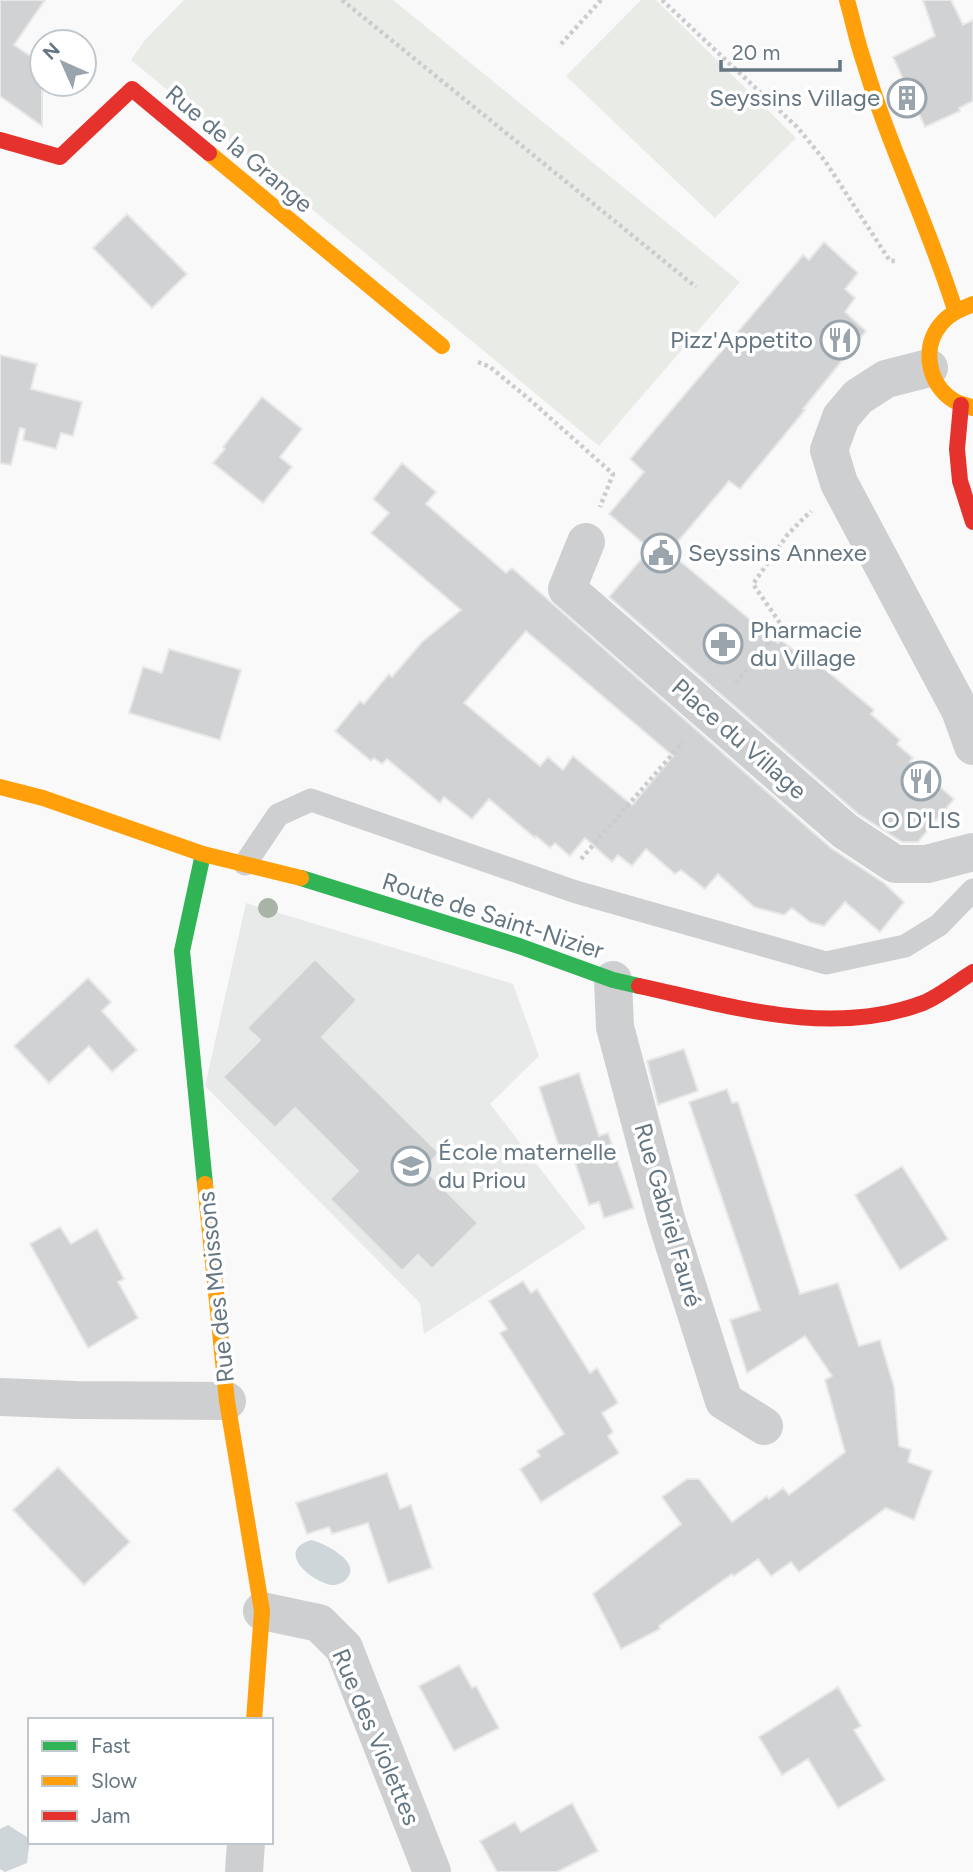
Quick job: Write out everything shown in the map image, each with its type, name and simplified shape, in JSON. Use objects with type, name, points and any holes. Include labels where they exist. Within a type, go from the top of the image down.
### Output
[{"type":"main road","points":[[847,0],[864,64],[939,259],[955,310]]},
{"type":"main road","name":"Rue de la Grange","points":[[0,140],[60,157],[132,89],[442,346]]},
{"type":"main road","points":[[973,304],[955,310],[938,325],[929,346],[929,369],[936,384],[947,397],[967,407],[957,449],[960,481],[973,522]]},
{"type":"main road","name":"Route de Saint-Nizier","points":[[0,787],[43,798],[203,855],[284,873],[506,942],[614,980],[747,1010],[828,1020],[877,1016],[925,1002],[973,972]]},
{"type":"main road","name":"Rue des Moissons","points":[[203,855],[182,951],[227,1401],[262,1611],[254,1718]]},
{"type":"street","points":[[929,369],[886,379],[858,397],[841,417],[829,450],[839,483],[960,710],[973,746]]},
{"type":"street","name":"Place du Village","points":[[586,542],[567,589],[845,831],[895,864],[927,864],[973,852]]},
{"type":"street","name":"Rue Gabriel Fauré","points":[[614,980],[615,1027],[628,1077],[667,1220],[724,1401],[764,1426]]},
{"type":"street","points":[[0,1397],[227,1401]]},
{"type":"street","name":"Rue des Violettes","points":[[262,1611],[319,1623],[344,1648],[432,1872]]},
{"type":"street","points":[[244,1872],[246,1844]]},
{"type":"lane","points":[[245,864],[278,815],[311,800],[576,892],[826,963],[905,946],[939,925],[973,890]]},
{"type":"path","points":[[342,0],[696,287]]},
{"type":"path","points":[[561,44],[601,0]]},
{"type":"path","points":[[662,0],[797,127],[825,161],[890,261],[939,259]]},
{"type":"path","points":[[490,367],[613,474]]},
{"type":"path","points":[[581,859],[710,713],[782,626],[753,584],[788,534],[839,483]]},
{"type":"shaded area","points":[[184,0],[393,0],[740,282],[599,446],[131,60],[145,40]]},
{"type":"shaded area","points":[[641,0],[656,0],[796,138],[715,218],[566,76]]},
{"type":"shaded area","name":"École maternelle du Priou","points":[[246,903],[513,984],[539,1056],[490,1104],[586,1228],[424,1334],[420,1303],[205,1086]]},
{"type":"shaded area","points":[[311,1540],[332,1549],[345,1559],[350,1571],[345,1580],[335,1585],[327,1584],[302,1567],[296,1552],[300,1545]]},
{"type":"shaded area","points":[[8,1825],[28,1838],[27,1863],[5,1872],[0,1869],[0,1829]]},
{"type":"building","points":[[0,0],[45,0],[14,45],[28,54],[28,98],[42,98],[42,126],[0,96]]},
{"type":"building","points":[[923,0],[951,0],[963,25],[973,20],[973,101],[959,108],[960,111],[925,127],[893,57],[935,36]]},
{"type":"building","points":[[127,214],[187,274],[152,308],[93,248]]},
{"type":"building","points":[[824,242],[858,273],[845,289],[855,298],[845,312],[866,331],[740,489],[729,481],[669,552],[778,643],[781,640],[812,665],[815,661],[874,710],[871,714],[900,740],[897,744],[913,758],[910,761],[954,799],[918,842],[902,842],[858,814],[609,597],[650,549],[609,514],[644,472],[630,459],[803,255],[809,260]]},
{"type":"building","points":[[0,355],[37,364],[31,389],[82,402],[73,436],[61,433],[56,449],[23,440],[25,429],[20,428],[11,465],[0,463]]},
{"type":"building","points":[[262,397],[302,429],[280,457],[292,467],[263,503],[213,463]]},
{"type":"building","points":[[402,463],[436,492],[426,504],[506,573],[512,568],[831,848],[884,883],[904,902],[880,932],[845,902],[824,926],[810,922],[792,908],[784,915],[754,907],[718,874],[705,889],[681,870],[675,874],[646,849],[632,866],[618,855],[612,862],[585,838],[570,856],[555,843],[550,848],[536,836],[535,838],[489,799],[472,819],[444,797],[440,803],[387,759],[382,764],[374,758],[371,761],[335,731],[360,701],[364,704],[389,674],[392,677],[422,642],[461,610],[371,533],[389,513],[373,499]],"holes":[[[526,631],[673,756],[632,805],[573,756],[563,770],[548,757],[540,766],[464,703]]]},
{"type":"building","points":[[169,649],[241,670],[220,740],[129,713],[143,667],[162,673]]},
{"type":"building","points":[[315,959],[357,1000],[322,1037],[439,1153],[424,1169],[478,1223],[432,1269],[418,1255],[402,1271],[330,1199],[358,1171],[295,1108],[275,1128],[223,1077],[260,1040],[247,1028]]},
{"type":"building","points":[[88,978],[111,1002],[102,1011],[137,1050],[112,1072],[89,1046],[49,1083],[14,1046]]},
{"type":"building","points":[[684,1049],[698,1091],[658,1105],[647,1061]]},
{"type":"building","points":[[579,1073],[599,1136],[608,1133],[634,1208],[604,1218],[599,1202],[589,1205],[570,1147],[560,1150],[539,1087]]},
{"type":"building","points":[[727,1089],[732,1103],[738,1102],[800,1294],[838,1283],[859,1346],[880,1340],[894,1387],[899,1446],[911,1450],[908,1462],[932,1471],[914,1520],[886,1508],[799,1572],[791,1562],[771,1576],[758,1559],[734,1576],[732,1574],[659,1626],[660,1629],[621,1649],[593,1594],[681,1524],[662,1497],[687,1479],[699,1479],[732,1522],[767,1496],[769,1499],[783,1488],[789,1495],[845,1452],[825,1380],[832,1376],[805,1336],[747,1373],[730,1320],[760,1310],[689,1102]]},
{"type":"building","points":[[902,1166],[948,1239],[900,1270],[855,1195]]},
{"type":"building","points":[[60,1227],[71,1244],[97,1229],[124,1279],[118,1282],[138,1318],[88,1348],[30,1244]]},
{"type":"building","points":[[523,1281],[531,1293],[537,1289],[590,1373],[597,1368],[618,1403],[602,1413],[613,1432],[608,1436],[619,1453],[541,1502],[520,1469],[540,1456],[537,1451],[564,1434],[500,1333],[507,1329],[489,1301]]},
{"type":"building","points":[[58,1467],[130,1542],[84,1585],[13,1510]]},
{"type":"building","points":[[387,1473],[400,1509],[411,1505],[432,1568],[388,1583],[368,1523],[332,1534],[329,1527],[307,1534],[296,1503]]},
{"type":"building","points":[[459,1665],[472,1688],[476,1686],[499,1728],[454,1751],[419,1686]]},
{"type":"building","points":[[838,1687],[861,1726],[854,1730],[885,1780],[838,1808],[808,1759],[782,1775],[759,1737]]},
{"type":"building","points":[[572,1803],[598,1851],[557,1872],[497,1872],[480,1841],[515,1822],[521,1832]]},
{"type":"traffic: fast","points":[[203,854],[182,951],[205,1184]]},
{"type":"traffic: fast","points":[[301,878],[519,946],[613,980],[639,986]]},
{"type":"traffic: slow","points":[[847,0],[874,94],[955,310]]},
{"type":"traffic: slow","points":[[209,153],[442,346]]},
{"type":"traffic: slow","points":[[973,304],[952,314],[941,324],[935,333],[929,354],[933,375],[944,393],[973,408]]},
{"type":"traffic: slow","points":[[0,787],[43,798],[203,854],[301,878]]},
{"type":"traffic: slow","points":[[205,1184],[227,1401],[262,1611],[254,1718]]},
{"type":"traffic: jam","points":[[0,140],[60,157],[132,89],[209,153]]},
{"type":"traffic: jam","points":[[961,405],[957,449],[960,481],[973,522]]},
{"type":"traffic: jam","points":[[639,986],[781,1015],[852,1018],[888,1013],[923,1003],[973,972]]},
{"type":"place","name":"Seyssins Village","points":[[907,98]]},
{"type":"place","name":"Pizz'Appetito","points":[[840,340]]},
{"type":"place","name":"Seyssins Annexe","points":[[661,553]]},
{"type":"place","name":"Pharmacie du Village","points":[[723,644]]},
{"type":"place","name":"O D'LIS","points":[[921,781]]},
{"type":"place","name":"École maternelle du Priou","points":[[411,1166]]}]
